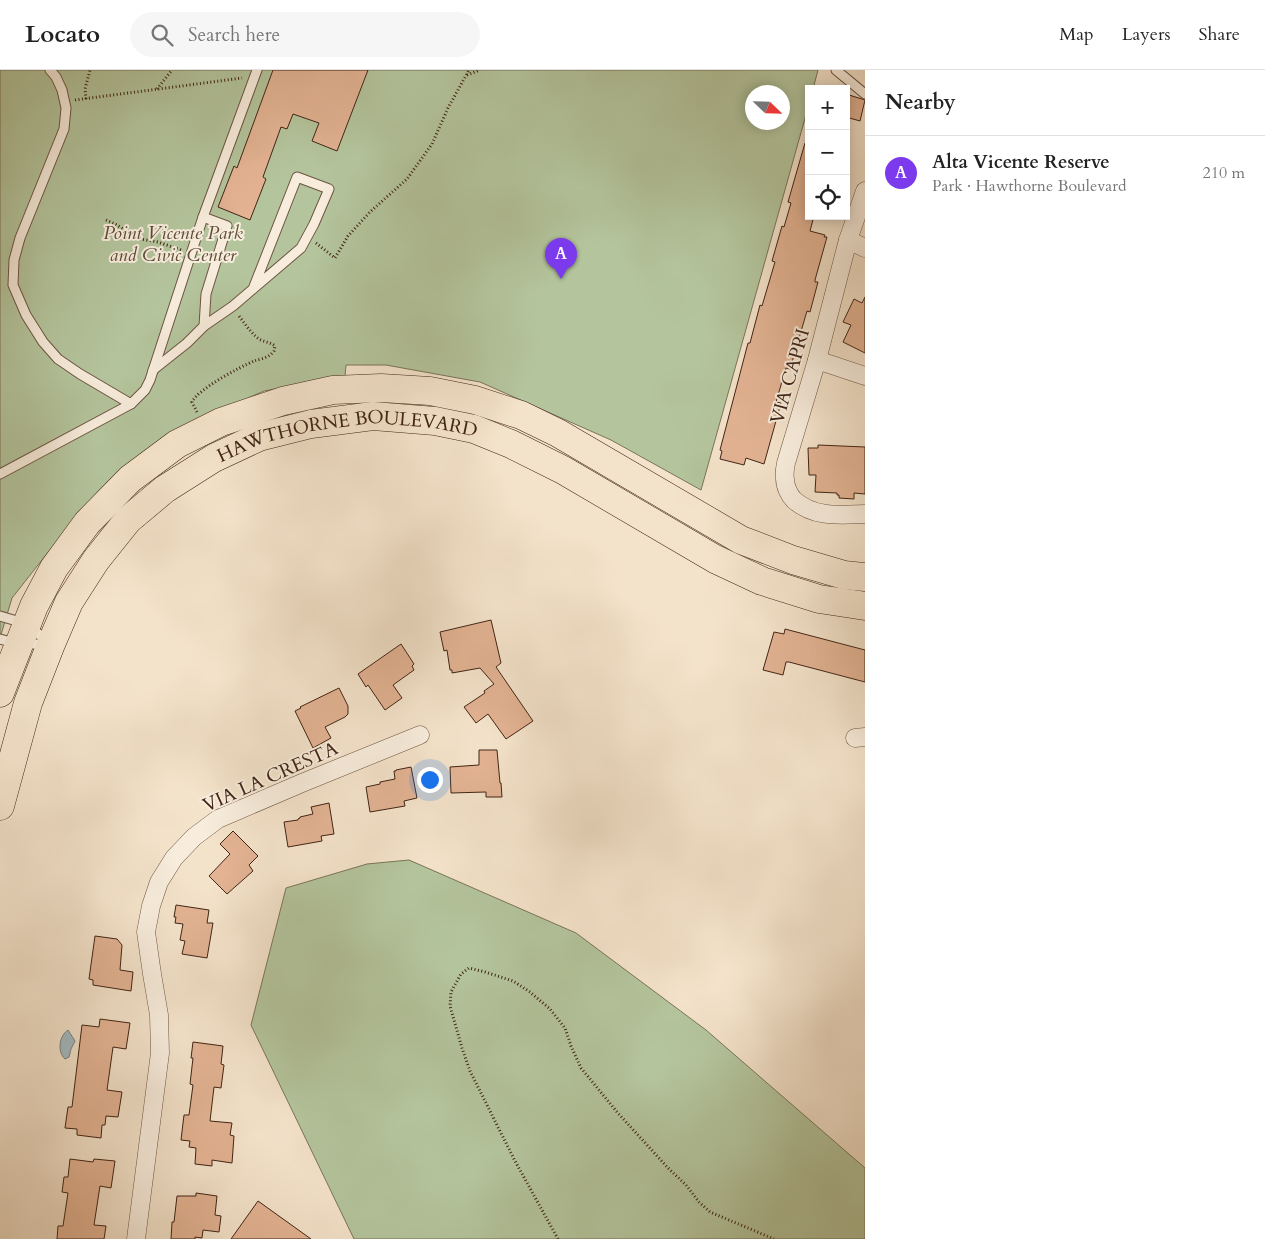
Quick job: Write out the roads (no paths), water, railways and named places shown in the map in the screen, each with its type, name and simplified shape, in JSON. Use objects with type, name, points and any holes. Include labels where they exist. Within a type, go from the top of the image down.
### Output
[{"type":"main road","name":"HAWTHORNE BOULEVARD","points":[[0,693],[15,636],[34,606],[54,568],[87,523],[130,479],[177,444],[221,422],[283,401],[333,390],[381,388],[430,391],[475,400],[521,415],[558,433],[741,540],[793,560],[844,575],[865,577]]},
{"type":"main road","name":"HAWTHORNE BOULEVARD","points":[[0,806],[28,703],[69,602],[96,560],[128,520],[165,489],[214,458],[259,437],[311,424],[372,416],[435,421],[474,429],[512,444],[563,470],[715,560],[762,581],[819,599],[865,606]]},
{"type":"street","name":"VIA CAPRI","points":[[865,191],[848,240],[817,360],[786,463],[784,479],[790,495],[799,505],[813,512],[832,515],[865,514]]},
{"type":"street","points":[[848,240],[865,248]]},
{"type":"street","points":[[817,360],[865,376]]},
{"type":"street","name":"VIA LA CRESTA","points":[[136,1239],[160,1052],[160,1015],[146,932],[151,906],[159,882],[174,858],[194,837],[218,820],[302,783],[420,735]]},
{"type":"lane","points":[[50,70],[56,77],[62,90],[66,108],[64,129],[20,238],[14,260],[13,285],[26,315],[43,342],[58,359],[131,404]]},
{"type":"lane","points":[[836,70],[865,94]]},
{"type":"lane","points":[[0,474],[131,404],[145,390],[150,380],[203,217],[256,73]]},
{"type":"lane","points":[[153,371],[204,326],[233,306],[302,248],[328,189],[297,177],[253,289]]},
{"type":"lane","points":[[203,217],[227,226],[206,294],[204,326]]},
{"type":"lane","points":[[0,616],[15,636],[51,644]]},
{"type":"lane","points":[[15,636],[51,644]]},
{"type":"water","points":[[68,1030],[75,1041],[69,1057],[65,1059],[62,1056],[60,1044]]},
{"type":"place","name":"Alta Vicente Reserve","points":[[561,279]]},
{"type":"park label","name":"Point Vicente Park and Civic Center","points":[[173,243]]}]
